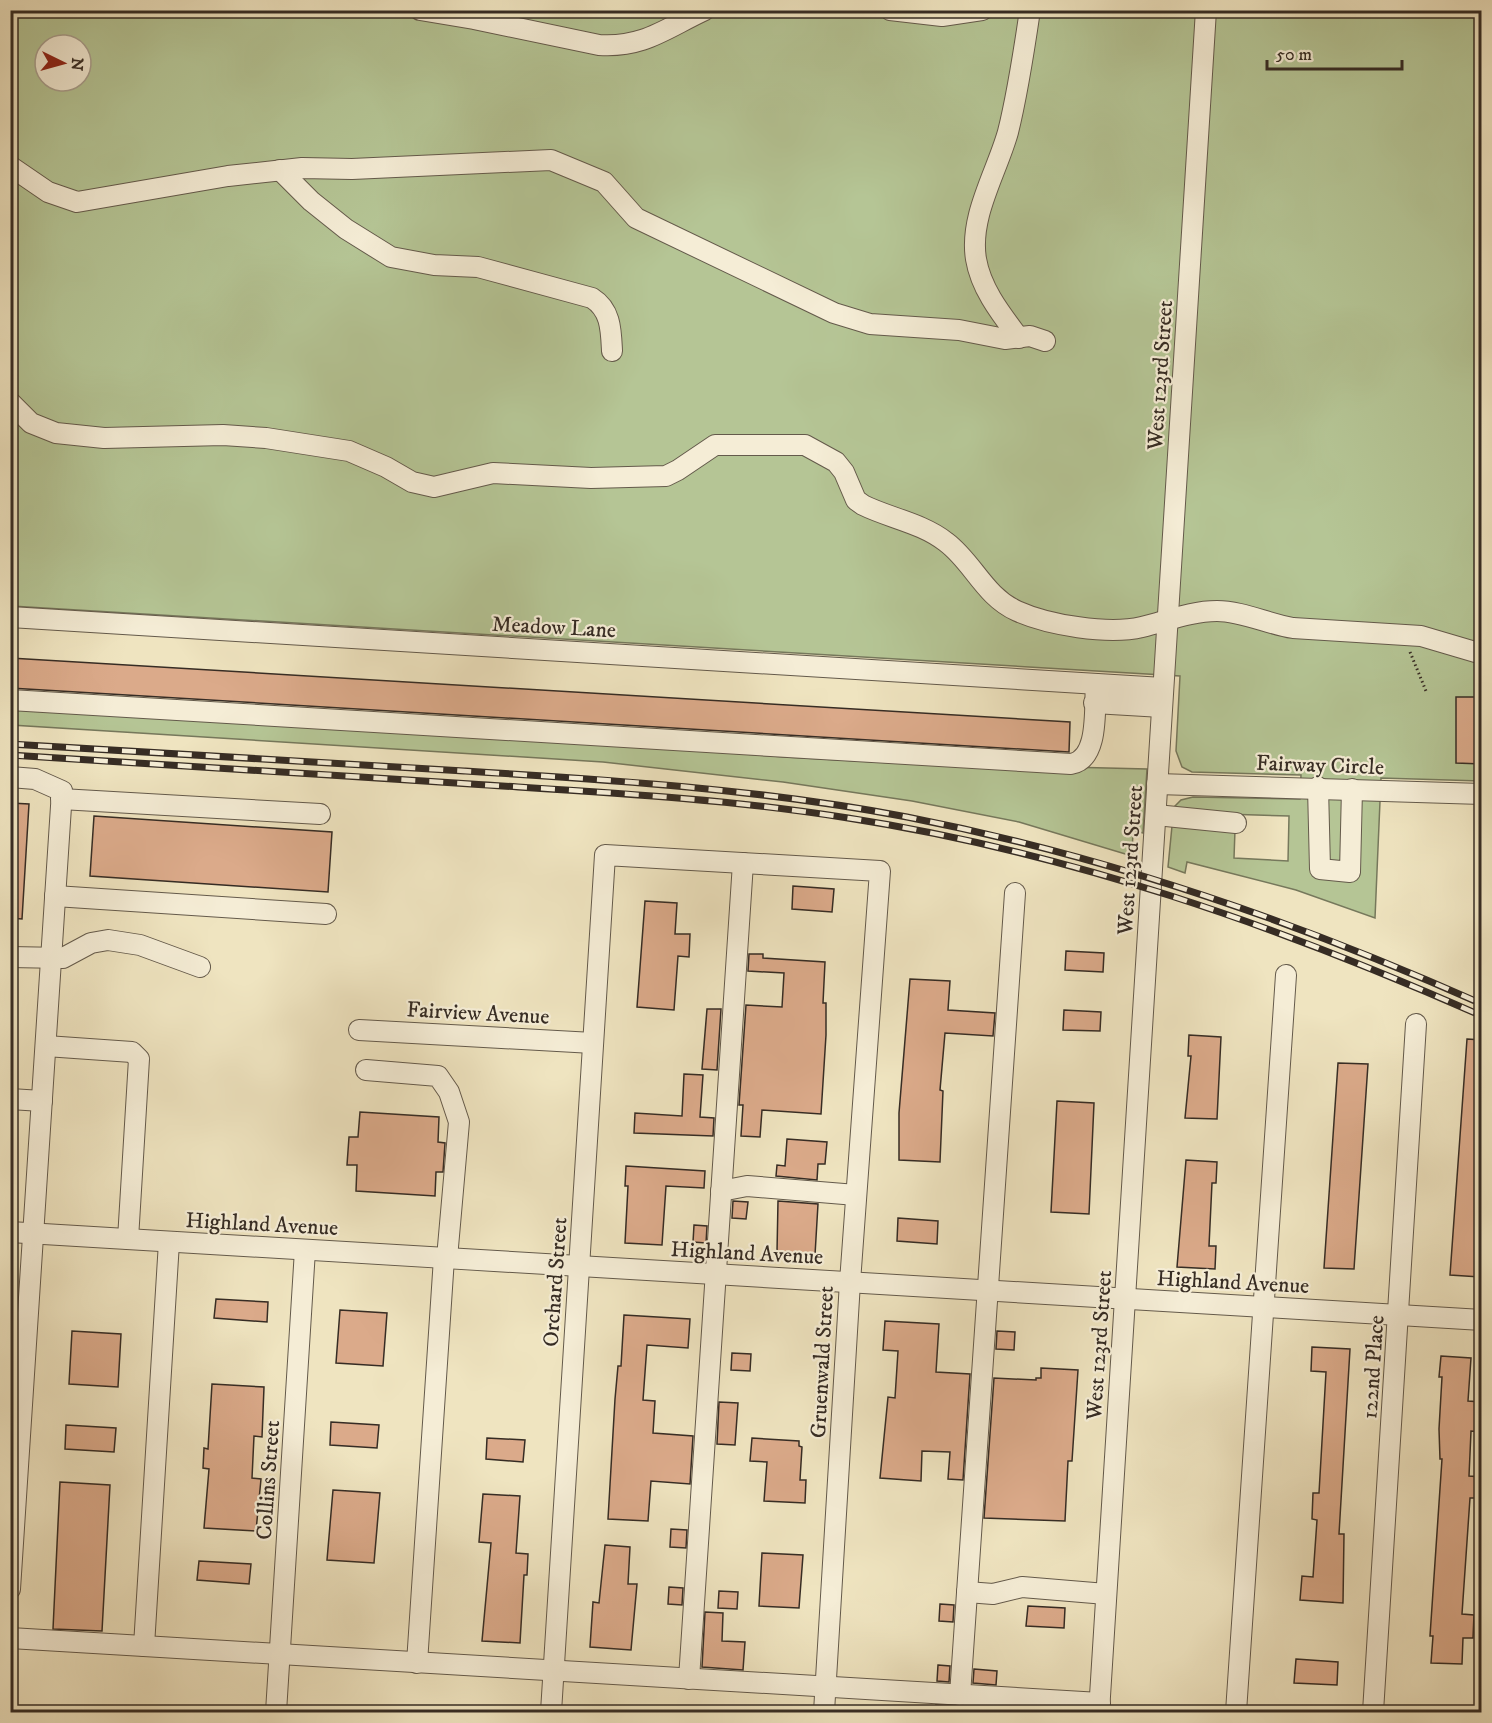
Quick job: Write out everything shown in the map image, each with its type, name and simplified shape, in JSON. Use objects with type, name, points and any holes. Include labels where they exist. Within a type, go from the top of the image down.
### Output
[{"type":"street","points":[[420,10],[599,45],[617,46],[654,38],[705,10]]},
{"type":"street","points":[[890,10],[942,16],[982,10]]},
{"type":"street","points":[[1019,338],[995,306],[987,289],[976,260],[975,243],[980,214],[1007,133],[1019,84],[1030,10]]},
{"type":"street","name":"West 123rd Street","points":[[1099,1708],[1206,10]]},
{"type":"street","points":[[10,166],[48,192],[76,202],[228,176],[280,170],[551,160],[604,182],[636,218],[834,313],[881,325],[1019,338],[1030,336],[1045,341]]},
{"type":"street","points":[[280,170],[311,201],[346,229],[392,257],[434,265],[478,267],[591,298],[600,303],[609,320],[612,351]]},
{"type":"street","points":[[10,402],[31,423],[56,433],[104,438],[223,435],[266,438],[349,451],[386,467],[412,482],[434,487],[493,473],[591,478],[666,476],[715,445],[805,445],[836,462],[844,472],[856,500],[874,511],[937,536],[948,544],[984,587],[1001,602],[1017,611],[1063,624],[1108,629],[1142,627],[1202,612],[1231,612],[1271,625],[1293,628],[1403,634],[1442,642],[1482,654]]},
{"type":"street","name":"Meadow Lane","points":[[10,617],[1163,697]]},
{"type":"street","points":[[10,700],[1071,764],[1083,760],[1089,750],[1095,693]]},
{"type":"street","points":[[10,777],[35,778],[62,795],[320,814]]},
{"type":"street","name":"Fairway Circle","points":[[1157,784],[1482,794]]},
{"type":"street","points":[[1318,788],[1320,870],[1350,872],[1352,789]]},
{"type":"street","points":[[10,1588],[17,1376],[33,1233],[62,795]]},
{"type":"street","points":[[1155,815],[1236,823]]},
{"type":"street","name":"Orchard Street","points":[[551,1713],[605,855],[743,863]]},
{"type":"street","points":[[689,1679],[743,863]]},
{"type":"street","name":"Gruenwald Street","points":[[743,863],[880,871],[850,1282],[824,1713]]},
{"type":"street","points":[[960,1695],[1015,893]]},
{"type":"street","points":[[55,896],[326,914]]},
{"type":"street","points":[[10,957],[63,958],[91,943],[108,940],[140,945],[200,967]]},
{"type":"street","points":[[1236,1713],[1286,975]]},
{"type":"street","name":"122nd Place","points":[[1373,1713],[1400,1316],[1416,1024]]},
{"type":"street","name":"Fairview Avenue","points":[[359,1030],[593,1042]]},
{"type":"street","points":[[46,1046],[132,1052],[139,1059],[129,1239]]},
{"type":"street","points":[[366,1070],[438,1076],[457,1110],[459,1122],[446,1258],[417,1663]]},
{"type":"street","points":[[10,1099],[42,1101]]},
{"type":"street","points":[[721,1191],[747,1186],[856,1195]]},
{"type":"street","name":"Highland Avenue","points":[[10,1232],[1482,1320]]},
{"type":"street","points":[[144,1646],[169,1242]]},
{"type":"street","name":"Collins Street","points":[[276,1713],[305,1250]]},
{"type":"street","points":[[967,1592],[993,1594],[1022,1587],[1106,1594]]},
{"type":"street","points":[[10,1638],[960,1695],[1099,1708]]},
{"type":"path","points":[[1403,634],[1426,691]]},
{"type":"green space","points":[[10,11],[1481,11],[1481,781],[1381,778],[1375,918],[1296,890],[1187,862],[1185,873],[1168,867],[1172,826],[1235,830],[1234,858],[1288,861],[1289,816],[1193,813],[1173,808],[1181,800],[1193,797],[1300,799],[1301,775],[1192,772],[1182,767],[1176,751],[1180,676],[11,606]]},
{"type":"green space","points":[[10,708],[471,733],[785,757],[896,763],[1147,769],[1143,833],[1133,830],[1132,856],[1019,822],[912,801],[783,782],[603,762],[11,725]]},
{"type":"building","points":[[10,658],[1070,722],[1069,752],[10,688]]},
{"type":"building","points":[[1456,697],[1482,697],[1482,764],[1456,763]]},
{"type":"building","points":[[10,803],[29,804],[22,919],[10,918]]},
{"type":"building","points":[[94,816],[332,832],[328,892],[90,876]]},
{"type":"building","points":[[793,886],[834,889],[832,912],[792,909]]},
{"type":"building","points":[[645,901],[677,903],[675,934],[690,934],[689,957],[678,956],[674,1010],[637,1007]]},
{"type":"building","points":[[1066,951],[1104,953],[1103,972],[1065,970]]},
{"type":"building","points":[[749,954],[763,954],[763,958],[825,962],[823,1003],[826,1003],[826,1035],[821,1114],[762,1110],[760,1137],[741,1136],[743,1105],[739,1105],[746,1005],[782,1007],[784,973],[748,971]]},
{"type":"building","points":[[910,979],[950,981],[948,1010],[995,1013],[993,1036],[945,1033],[940,1090],[943,1091],[940,1162],[899,1160],[899,1113]]},
{"type":"building","points":[[707,1009],[721,1009],[717,1070],[702,1069]]},
{"type":"building","points":[[1064,1010],[1101,1012],[1100,1031],[1063,1030]]},
{"type":"building","points":[[1189,1035],[1221,1037],[1217,1119],[1185,1118],[1191,1056],[1188,1056]]},
{"type":"building","points":[[1467,1039],[1482,1040],[1480,1277],[1450,1275]]},
{"type":"building","points":[[1338,1063],[1368,1064],[1354,1269],[1324,1268]]},
{"type":"building","points":[[684,1074],[703,1075],[700,1117],[714,1118],[713,1136],[634,1133],[635,1113],[682,1116]]},
{"type":"building","points":[[1057,1101],[1094,1103],[1089,1214],[1051,1212]]},
{"type":"building","points":[[360,1112],[439,1117],[438,1142],[445,1143],[443,1172],[436,1172],[435,1196],[356,1191],[357,1165],[347,1165],[349,1137],[358,1137]]},
{"type":"building","points":[[787,1139],[827,1142],[825,1164],[818,1164],[817,1180],[776,1176],[777,1165],[785,1166]]},
{"type":"building","points":[[1186,1160],[1217,1162],[1216,1183],[1212,1183],[1209,1246],[1216,1246],[1215,1269],[1177,1267]]},
{"type":"building","points":[[626,1166],[705,1171],[704,1188],[666,1186],[662,1245],[625,1243],[628,1186],[625,1186]]},
{"type":"building","points":[[733,1201],[748,1202],[746,1219],[732,1218]]},
{"type":"building","points":[[778,1201],[818,1204],[815,1255],[777,1252]]},
{"type":"building","points":[[898,1218],[938,1221],[937,1244],[897,1241]]},
{"type":"building","points":[[694,1225],[707,1226],[706,1243],[693,1242]]},
{"type":"building","points":[[216,1299],[268,1302],[267,1322],[214,1318]]},
{"type":"building","points":[[340,1310],[387,1313],[383,1366],[336,1363]]},
{"type":"building","points":[[624,1315],[690,1319],[688,1348],[647,1345],[643,1400],[655,1401],[653,1433],[693,1436],[690,1484],[651,1481],[648,1521],[608,1519],[615,1399],[618,1366],[621,1366]]},
{"type":"building","points":[[885,1321],[939,1324],[936,1372],[970,1374],[963,1480],[948,1479],[950,1452],[922,1451],[921,1481],[880,1478],[888,1397],[895,1398],[898,1351],[883,1350]]},
{"type":"building","points":[[72,1331],[121,1334],[118,1387],[69,1384]]},
{"type":"building","points":[[997,1331],[1015,1332],[1014,1350],[996,1349]]},
{"type":"building","points":[[1312,1347],[1350,1349],[1339,1534],[1344,1534],[1343,1603],[1300,1600],[1302,1576],[1313,1577],[1317,1520],[1312,1519],[1313,1493],[1319,1493],[1326,1372],[1311,1371]]},
{"type":"building","points":[[732,1353],[751,1354],[750,1371],[731,1370]]},
{"type":"building","points":[[1441,1356],[1471,1358],[1468,1401],[1482,1402],[1482,1432],[1471,1431],[1469,1476],[1482,1477],[1482,1498],[1470,1498],[1462,1614],[1474,1615],[1473,1638],[1463,1638],[1462,1664],[1431,1663],[1433,1636],[1430,1636],[1442,1459],[1440,1459],[1439,1429]]},
{"type":"building","points":[[1041,1368],[1078,1370],[1072,1461],[1068,1461],[1065,1521],[984,1518],[994,1378],[1036,1380],[1036,1378],[1041,1378]]},
{"type":"building","points":[[212,1384],[264,1387],[262,1437],[254,1436],[252,1478],[261,1479],[256,1531],[204,1528],[209,1469],[203,1468],[204,1448],[208,1449]]},
{"type":"building","points":[[719,1402],[738,1403],[735,1445],[717,1444]]},
{"type":"building","points":[[331,1422],[379,1425],[377,1448],[330,1445]]},
{"type":"building","points":[[66,1425],[116,1428],[114,1452],[65,1449]]},
{"type":"building","points":[[487,1438],[525,1440],[523,1462],[486,1459]]},
{"type":"building","points":[[752,1438],[799,1441],[799,1446],[802,1447],[800,1480],[806,1480],[805,1503],[764,1501],[767,1462],[750,1461]]},
{"type":"building","points":[[60,1482],[110,1485],[102,1631],[53,1629]]},
{"type":"building","points":[[333,1490],[380,1493],[374,1563],[327,1560]]},
{"type":"building","points":[[483,1494],[520,1496],[516,1553],[528,1554],[527,1575],[524,1575],[520,1643],[482,1641],[491,1543],[479,1542]]},
{"type":"building","points":[[671,1529],[687,1530],[686,1548],[670,1547]]},
{"type":"building","points":[[605,1545],[630,1547],[628,1584],[637,1584],[631,1650],[590,1647],[593,1602],[599,1603]]},
{"type":"building","points":[[762,1553],[803,1555],[799,1608],[759,1606]]},
{"type":"building","points":[[199,1561],[251,1564],[249,1584],[197,1580]]},
{"type":"building","points":[[669,1587],[683,1588],[682,1605],[668,1604]]},
{"type":"building","points":[[719,1591],[738,1592],[737,1609],[718,1608]]},
{"type":"building","points":[[940,1604],[954,1605],[953,1622],[939,1621]]},
{"type":"building","points":[[1028,1606],[1065,1608],[1064,1628],[1026,1626]]},
{"type":"building","points":[[705,1612],[723,1613],[722,1641],[745,1642],[743,1670],[702,1667]]},
{"type":"building","points":[[1296,1659],[1338,1662],[1337,1685],[1294,1683]]},
{"type":"building","points":[[938,1665],[950,1666],[949,1682],[937,1681]]},
{"type":"building","points":[[974,1669],[997,1671],[996,1685],[973,1683]]},
{"type":"building","points":[[936,1705],[981,1708],[980,1713],[936,1713]]},
{"type":"railway","points":[[10,744],[631,782],[852,807],[981,833],[1128,871],[1342,945],[1482,1004]]},
{"type":"railway","points":[[10,755],[660,796],[754,805],[848,818],[1011,851],[1171,896],[1328,952],[1482,1016]]}]
